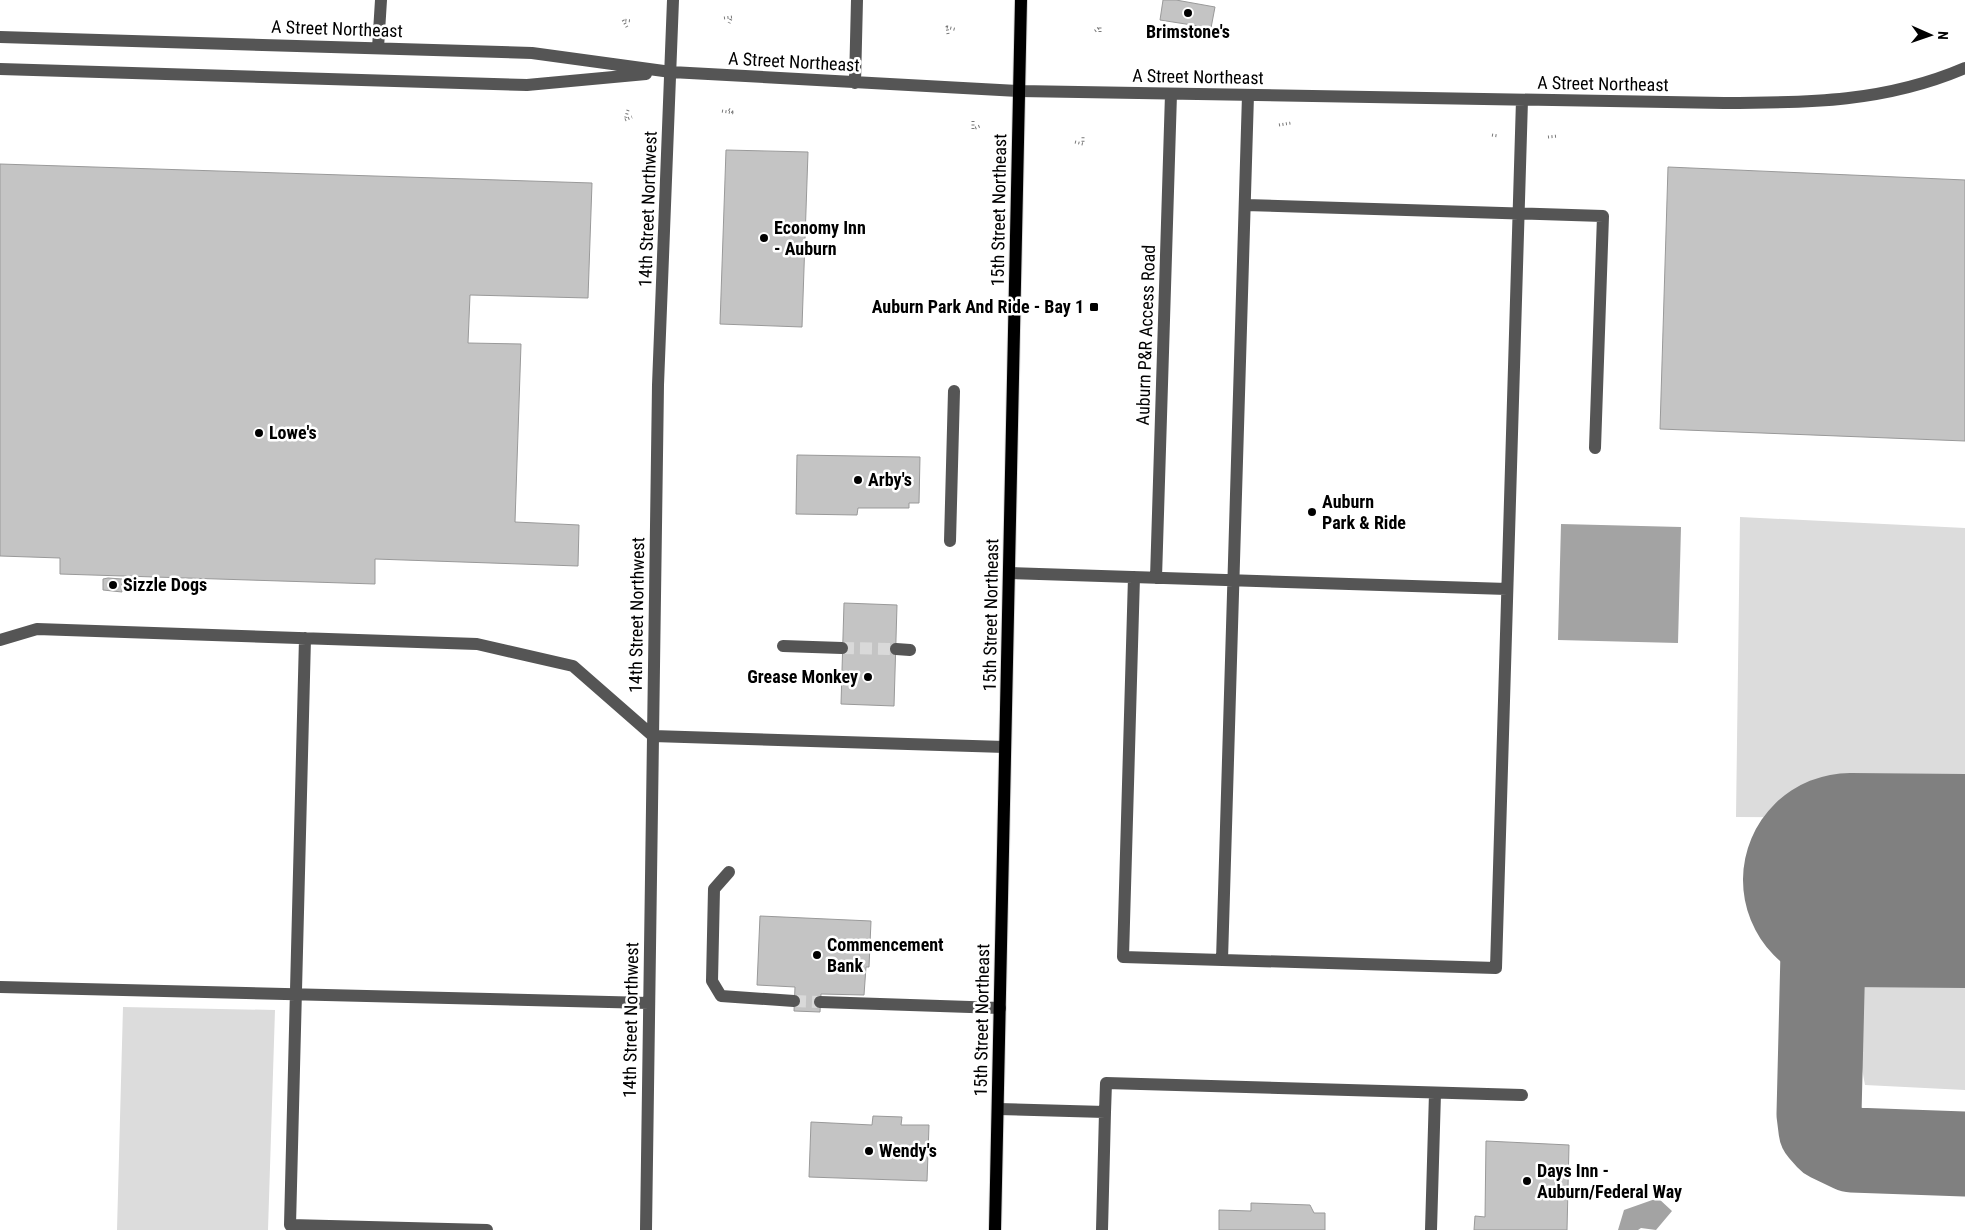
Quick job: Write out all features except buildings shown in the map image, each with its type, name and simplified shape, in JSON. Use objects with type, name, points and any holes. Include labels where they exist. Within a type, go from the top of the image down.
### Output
[{"type":"main road","name":"15th Street Northeast","points":[[995,1230],[1021,0]]},
{"type":"street","points":[[378,48],[380,0]]},
{"type":"street","name":"14th Street Northwest","points":[[646,1230],[658,385],[673,0]]},
{"type":"street","points":[[856,83],[857,0]]},
{"type":"street","name":"A Street Northeast","points":[[0,37],[532,53],[671,72],[1019,91],[1522,100],[1724,103],[1827,101],[1914,87],[1965,68]]},
{"type":"street","name":"A Street Northeast","points":[[0,69],[527,85],[671,72]]},
{"type":"street","name":"Auburn P&R Access Road","points":[[1156,578],[1171,94]]},
{"type":"street","points":[[1222,960],[1248,95]]},
{"type":"street","points":[[1134,577],[1123,957],[1496,968],[1522,100]]},
{"type":"street","points":[[1245,205],[1602,216],[1596,448]]},
{"type":"street","points":[[950,541],[954,391]]},
{"type":"street","points":[[1009,573],[1507,588]]},
{"type":"street","points":[[0,640],[37,629],[478,644],[573,666],[653,736],[1005,747]]},
{"type":"street","points":[[305,638],[290,1225],[487,1230]]},
{"type":"street","points":[[782,646],[842,648]]},
{"type":"street","points":[[896,649],[910,650]]},
{"type":"street","points":[[729,872],[714,889],[712,981],[721,996],[794,1000]]},
{"type":"street","points":[[0,987],[649,1003]]},
{"type":"street","points":[[820,1002],[1000,1008]]},
{"type":"street","points":[[1102,1230],[1106,1083],[1522,1095]]},
{"type":"street","points":[[1431,1230],[1435,1092]]},
{"type":"street","points":[[998,1109],[1105,1112]]},
{"type":"path","points":[[724,18],[732,17],[729,23]]},
{"type":"path","points":[[627,27],[623,20],[632,21]]},
{"type":"path","points":[[948,34],[947,27],[957,30]]},
{"type":"path","points":[[1095,31],[1100,27],[1100,33]]},
{"type":"path","points":[[722,111],[734,113],[727,108]]},
{"type":"path","points":[[628,110],[625,120],[632,117]]},
{"type":"path","points":[[973,121],[973,129],[980,126]]},
{"type":"path","points":[[1280,125],[1291,123]]},
{"type":"path","points":[[1492,135],[1498,136]]},
{"type":"path","points":[[1548,137],[1558,136]]},
{"type":"path","points":[[1075,142],[1083,144],[1083,137]]},
{"type":"shaded area","points":[[1740,517],[1965,528],[1965,818],[1736,817]]},
{"type":"shaded area","points":[[1561,524],[1681,527],[1678,643],[1558,640]]},
{"type":"shaded area","points":[[1880,944],[1965,948],[1965,1090],[1865,1085],[1858,1034],[1859,986],[1864,951]]},
{"type":"shaded area","points":[[123,1007],[275,1010],[268,1230],[117,1230]]},
{"type":"shaded area","points":[[1658,1198],[1672,1211],[1656,1230],[1641,1228],[1638,1230],[1618,1230],[1624,1210]]},
{"type":"taxiway","points":[[1850,880],[1824,912],[1819,1114],[1821,1130],[1829,1139],[1852,1150],[1965,1154]]},
{"type":"runway","points":[[1850,880],[1965,881]]},
{"type":"tunnel","points":[[842,648],[896,649]]},
{"type":"tunnel","points":[[794,1001],[820,1002]]},
{"type":"place","name":"Brimstone's","points":[[1188,13]]},
{"type":"place","name":"Economy Inn - Auburn","points":[[764,238]]},
{"type":"place","name":"Auburn Park And Ride - Bay 1","points":[[1094,307]]},
{"type":"place","name":"Lowe's","points":[[259,433]]},
{"type":"place","name":"Arby's","points":[[858,480]]},
{"type":"place","name":"Auburn Park & Ride","points":[[1312,512]]},
{"type":"place","name":"Sizzle Dogs","points":[[113,585]]},
{"type":"place","name":"Grease Monkey","points":[[868,677]]},
{"type":"place","name":"Commencement Bank","points":[[817,955]]},
{"type":"place","name":"Wendy's","points":[[869,1151]]},
{"type":"place","name":"Days Inn - Auburn/Federal Way","points":[[1527,1181]]}]
